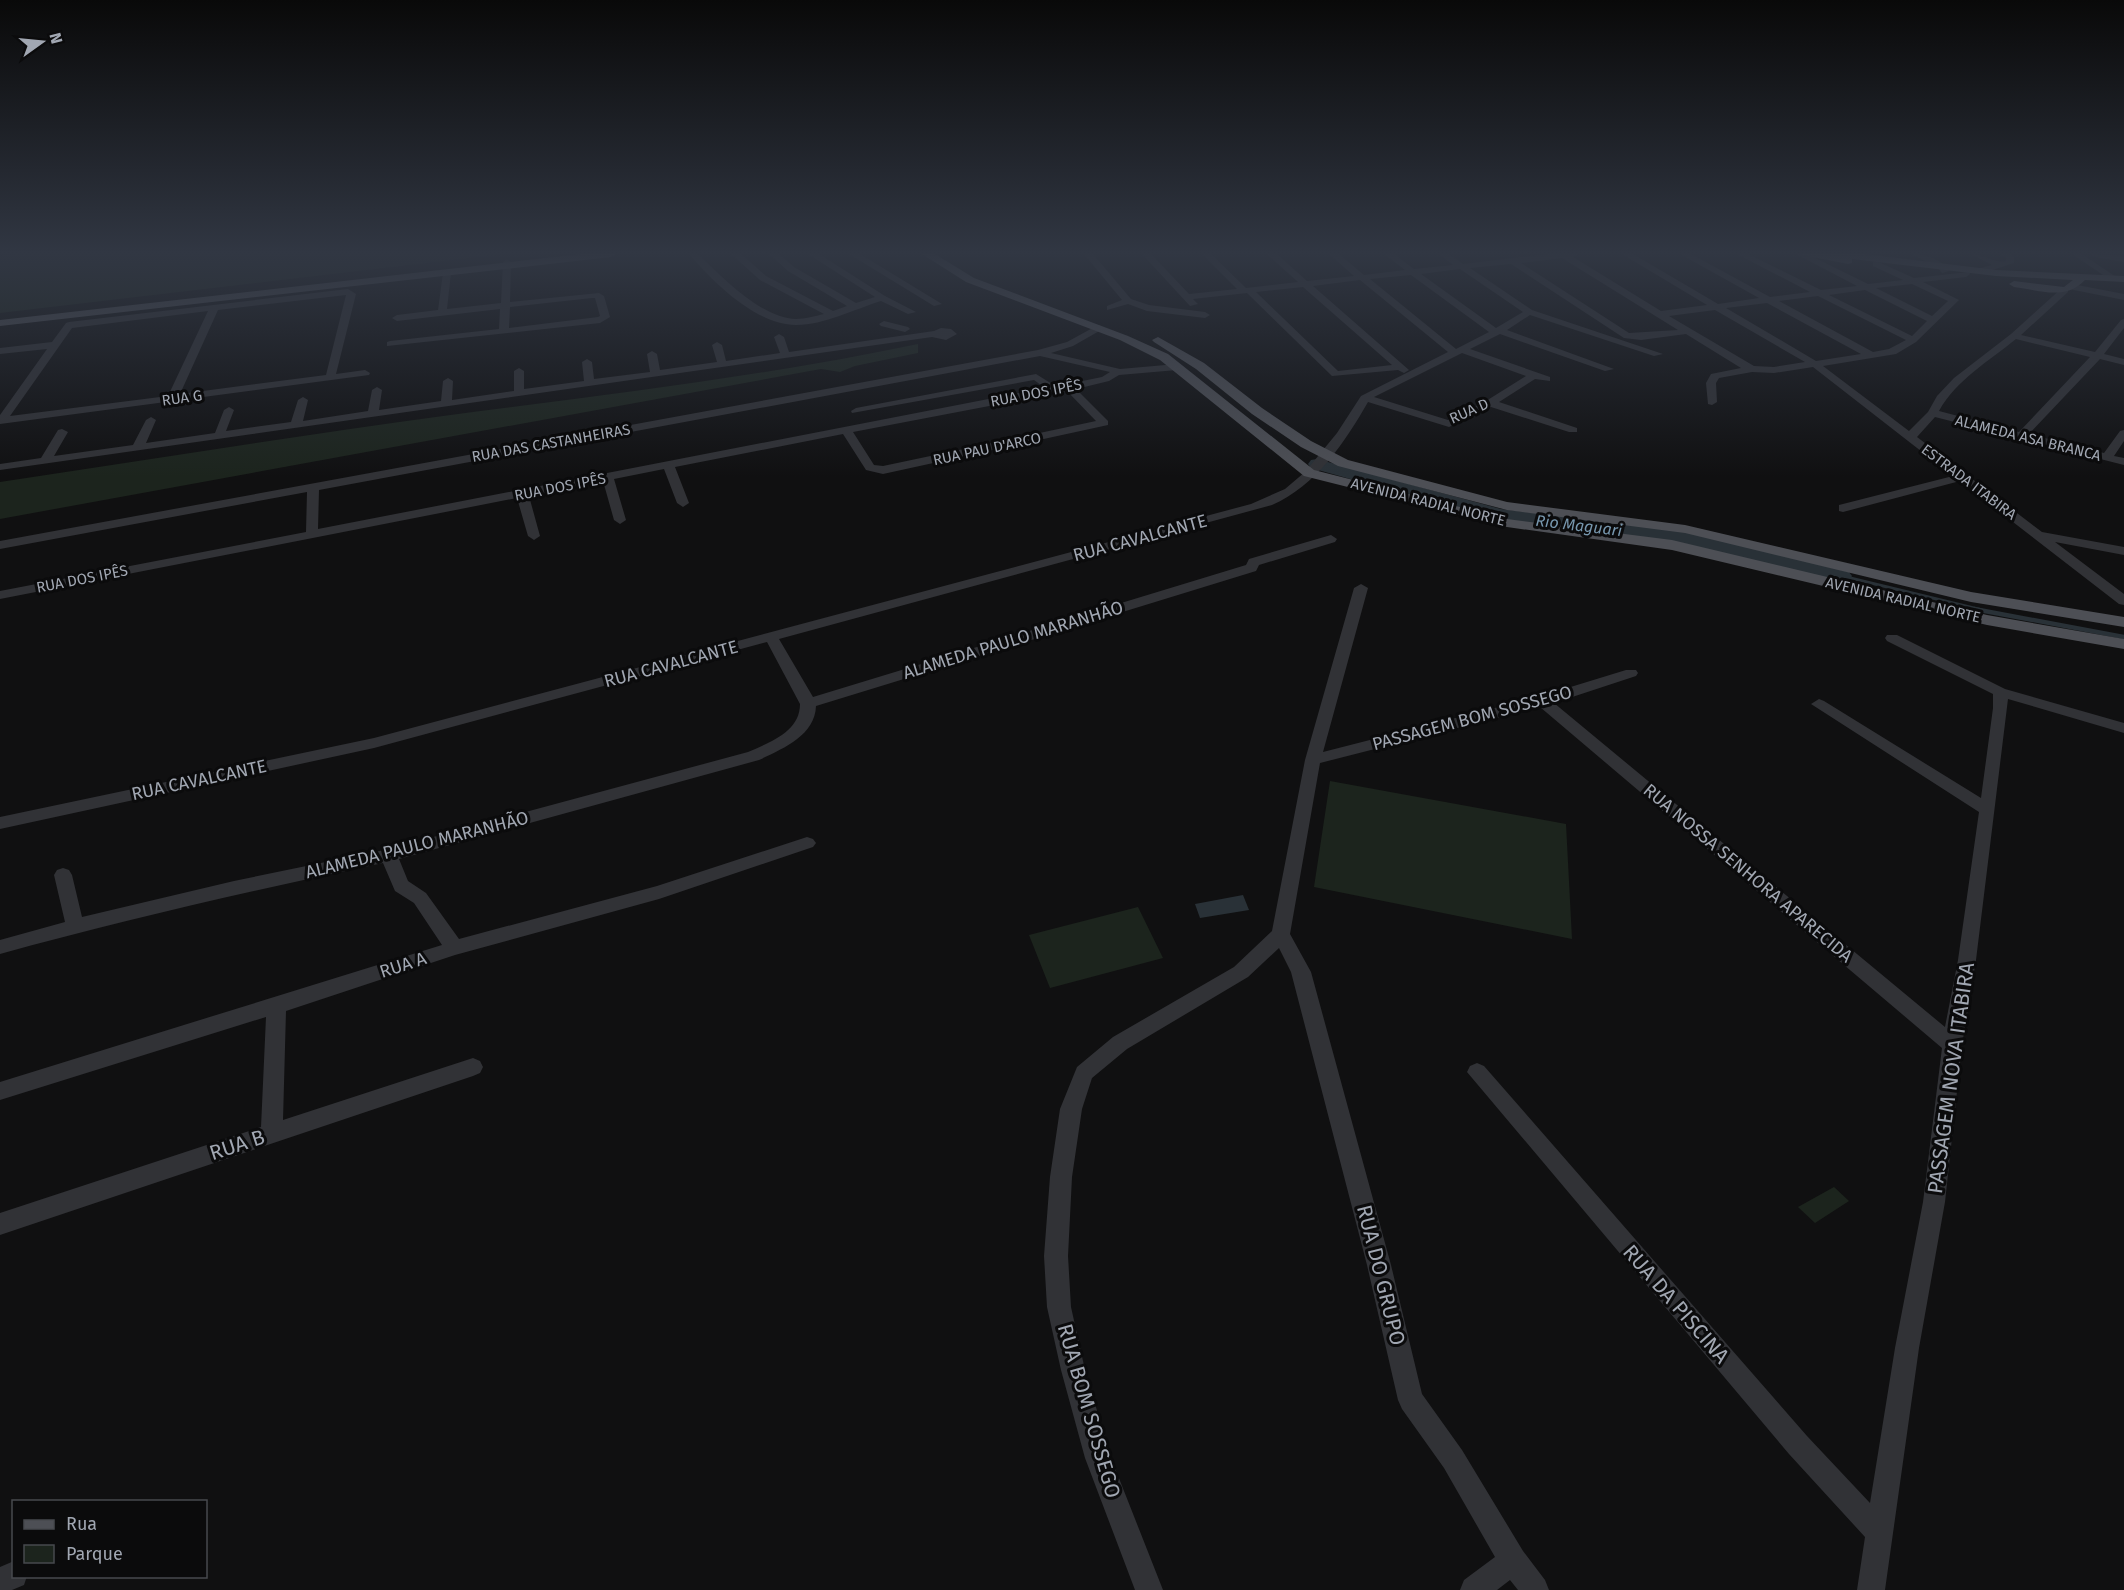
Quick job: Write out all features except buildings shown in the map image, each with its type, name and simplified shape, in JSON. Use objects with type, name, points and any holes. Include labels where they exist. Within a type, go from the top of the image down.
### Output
[{"type":"main road","name":"AVENIDA RADIAL NORTE","points":[[1098,328],[1147,348],[1178,367],[1318,463],[1507,523],[1672,545],[1987,620],[2124,644]]},
{"type":"main road","name":"AVENIDA RADIAL NORTE","points":[[1124,328],[1171,347],[1200,366],[1257,411],[1306,444],[1318,463]]},
{"type":"main road","name":"AVENIDA RADIAL NORTE","points":[[1318,463],[1343,463],[1507,506],[1684,529],[1971,597],[2124,622]]},
{"type":"street","points":[[1,421],[15,393],[66,328]]},
{"type":"street","points":[[172,399],[205,328]]},
{"type":"street","points":[[330,378],[342,328]]},
{"type":"street","points":[[390,344],[520,328]]},
{"type":"street","points":[[896,328],[907,332]]},
{"type":"street","name":"RUA DAS CASTANHEIRAS","points":[[0,545],[1039,353],[1070,344],[1098,328]]},
{"type":"street","points":[[1287,328],[1336,374],[1399,367]]},
{"type":"street","points":[[1355,328],[1409,375]]},
{"type":"street","points":[[1428,328],[1458,351],[1546,379]]},
{"type":"street","points":[[1491,328],[1609,369]]},
{"type":"street","points":[[1365,399],[1502,328]]},
{"type":"street","points":[[1580,328],[1658,354]]},
{"type":"street","points":[[1613,328],[1621,334],[1641,338],[1690,331]]},
{"type":"street","points":[[1685,328],[1736,362],[1752,369]]},
{"type":"street","name":"ESTRADA ITABIRA","points":[[1752,328],[1815,364],[2124,601]]},
{"type":"street","points":[[1822,328],[1871,355]]},
{"type":"street","points":[[1888,328],[1913,340]]},
{"type":"street","points":[[1712,402],[1711,383],[1715,376],[1752,369],[1774,370],[1892,352],[1913,340],[1925,328]]},
{"type":"street","points":[[1910,437],[1933,413],[1941,398],[1958,380],[2023,328]]},
{"type":"street","points":[[2020,437],[2097,356],[2119,328]]},
{"type":"street","points":[[0,467],[785,354],[846,341],[907,332],[937,333]]},
{"type":"street","points":[[2014,336],[2124,362]]},
{"type":"street","points":[[779,337],[785,354]]},
{"type":"street","points":[[0,351],[53,345]]},
{"type":"street","points":[[717,345],[722,363]]},
{"type":"street","points":[[1039,353],[1117,372],[1178,367]]},
{"type":"street","points":[[651,354],[655,373]]},
{"type":"street","points":[[586,363],[589,382]]},
{"type":"street","points":[[519,371],[519,392]]},
{"type":"street","name":"RUA DOS IPÊS","points":[[0,595],[1069,387],[1105,379],[1117,372]]},
{"type":"street","name":"RUA G","points":[[1,421],[365,373]]},
{"type":"street","name":"RUA D","points":[[1365,399],[1449,424],[1490,403],[1534,375]]},
{"type":"street","points":[[856,411],[1037,377],[1048,386]]},
{"type":"street","points":[[446,403],[448,381]]},
{"type":"street","name":"RUA PAU D'ARCO","points":[[846,430],[870,468],[892,468],[1104,423],[1069,387]]},
{"type":"street","points":[[373,414],[377,390]]},
{"type":"street","name":"RUA CAVALCANTE","points":[[0,823],[374,743],[1192,524],[1278,498],[1297,486],[1318,463],[1365,399]]},
{"type":"street","points":[[296,424],[303,400]]},
{"type":"street","points":[[1490,403],[1573,430]]},
{"type":"street","points":[[219,436],[229,410]]},
{"type":"street","name":"ALAMEDA ASA BRANCA","points":[[1933,413],[2124,462]]},
{"type":"street","points":[[138,447],[151,420]]},
{"type":"street","points":[[45,461],[62,432]]},
{"type":"street","points":[[2107,458],[2124,433]]},
{"type":"street","points":[[669,466],[683,503]]},
{"type":"street","points":[[1843,508],[1962,477]]},
{"type":"street","points":[[608,478],[620,520]]},
{"type":"street","points":[[312,534],[313,487]]},
{"type":"street","points":[[522,494],[534,536]]},
{"type":"street","points":[[2040,536],[2124,551]]},
{"type":"street","name":"ALAMEDA PAULO MARANHÃO","points":[[0,947],[75,926],[389,855],[753,756],[792,735],[806,717],[808,703],[1251,568],[1254,562],[1330,539]]},
{"type":"street","points":[[1281,934],[1313,760],[1361,588]]},
{"type":"street","points":[[771,638],[808,703]]},
{"type":"street","points":[[1892,638],[2000,692],[2124,728]]},
{"type":"street","name":"PASSAGEM BOM SOSSEGO","points":[[1313,760],[1543,701],[1631,673]]},
{"type":"street","name":"PASSAGEM NOVA ITABIRA","points":[[1871,1590],[1907,1348],[1934,1202],[1952,1045],[1967,960],[2001,708],[2000,692]]},
{"type":"street","name":"RUA NOSSA SENHORA APARECIDA","points":[[1543,701],[1952,1045]]},
{"type":"street","points":[[1819,704],[1986,809]]},
{"type":"street","name":"RUA A","points":[[0,1091],[455,948],[658,892],[807,843]]},
{"type":"street","points":[[389,855],[401,886],[420,898],[455,948]]},
{"type":"street","points":[[63,875],[75,926]]},
{"type":"street","name":"RUA DO GRUPO","points":[[1281,934],[1301,972],[1379,1265],[1411,1400],[1453,1459],[1513,1561],[1535,1590]]},
{"type":"street","name":"RUA BOM SOSSEGO","points":[[1149,1590],[1098,1458],[1073,1370],[1059,1307],[1056,1257],[1061,1177],[1071,1108],[1084,1073],[1120,1043],[1241,972],[1281,934]]},
{"type":"street","points":[[272,1133],[276,1006]]},
{"type":"street","name":"RUA B","points":[[0,1224],[473,1067]]},
{"type":"street","name":"RUA DA PISCINA","points":[[1477,1072],[1798,1445],[1880,1533]]},
{"type":"street","points":[[1474,1590],[1513,1561]]},
{"type":"green space","points":[[918,344],[918,353],[855,366],[840,372],[821,369],[0,519],[0,482],[388,424],[741,376]]},
{"type":"green space","points":[[1330,781],[1566,824],[1572,939],[1314,887]]},
{"type":"green space","points":[[1138,907],[1163,958],[1050,988],[1029,935]]},
{"type":"green space","points":[[1834,1187],[1849,1201],[1815,1223],[1798,1207]]},
{"type":"shaded area","points":[[1243,895],[1249,910],[1200,918],[1195,904]]},
{"type":"waterway","name":"Rio Maguari","points":[[1317,464],[1500,515],[1682,537],[1842,576]]},
{"type":"waterway","points":[[1842,576],[1982,610]]},
{"type":"waterway","points":[[1974,609],[2124,637]]}]
